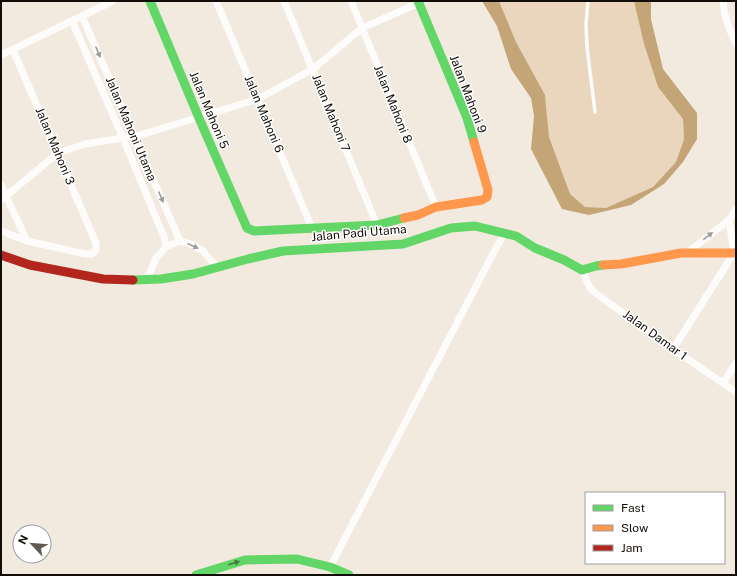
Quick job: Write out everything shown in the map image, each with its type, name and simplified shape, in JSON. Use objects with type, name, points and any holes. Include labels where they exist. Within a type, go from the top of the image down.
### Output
[{"type":"street","points":[[1,55],[113,1]]},
{"type":"street","name":"Jalan Mahoni 5","points":[[150,1],[247,228],[254,231],[312,228]]},
{"type":"street","name":"Jalan Mahoni 6","points":[[216,1],[312,228]]},
{"type":"street","name":"Jalan Mahoni 7","points":[[284,1],[377,225]]},
{"type":"street","name":"Jalan Mahoni 8","points":[[351,1],[436,208]]},
{"type":"street","points":[[723,1],[723,8],[730,32],[736,42]]},
{"type":"street","points":[[4,198],[58,153],[85,144],[134,137],[258,99],[313,69],[362,28],[419,2]]},
{"type":"street","name":"Jalan Mahoni 9","points":[[419,2],[466,118],[488,190],[487,197],[482,200],[436,208]]},
{"type":"street","name":"Jalan Mahoni Utama","points":[[82,16],[180,241]]},
{"type":"street","name":"Jalan Mahoni Utama","points":[[72,21],[123,138],[164,237],[166,247]]},
{"type":"street","name":"Jalan Mahoni 3","points":[[13,50],[96,243],[96,250],[92,254],[85,254],[27,241]]},
{"type":"street","points":[[1,185],[4,198],[27,241]]},
{"type":"street","points":[[312,228],[377,225],[418,215],[436,208]]},
{"type":"street","points":[[687,252],[729,220],[736,209]]},
{"type":"street","points":[[673,349],[735,253],[729,220]]},
{"type":"street","name":"Jalan Padi Utama","points":[[1,255],[30,265],[102,279],[147,279],[177,277],[283,251],[403,244],[451,228],[475,226],[516,236],[535,248],[564,260],[582,270]]},
{"type":"street","points":[[1,230],[27,241]]},
{"type":"street","points":[[330,567],[492,255],[505,233]]},
{"type":"street","points":[[147,279],[156,258],[166,247],[180,241],[202,250],[218,268]]},
{"type":"street","points":[[582,270],[596,266],[621,264],[687,252],[735,253]]},
{"type":"street","name":"Jalan Damar 1","points":[[582,270],[590,288],[594,292],[736,392]]},
{"type":"street","points":[[723,383],[736,363]]},
{"type":"street","points":[[196,575],[245,560],[297,559],[330,567],[349,575]]},
{"type":"lane","points":[[588,1],[586,24],[587,47],[595,112]]},
{"type":"shaded area","points":[[482,1],[499,1],[516,42],[545,95],[549,137],[570,194],[585,207],[606,208],[653,187],[676,162],[684,139],[683,119],[658,87],[644,44],[634,1],[651,1],[651,19],[663,69],[697,113],[697,139],[683,162],[664,184],[631,205],[589,215],[562,209],[531,149],[534,116],[531,98],[511,69],[497,26]]},
{"type":"shaded area","points":[[499,1],[634,1],[644,44],[658,87],[683,119],[684,139],[676,162],[653,187],[606,208],[585,207],[570,195],[549,137],[545,95],[516,42]]},
{"type":"traffic: fast","points":[[150,1],[247,228],[254,231],[377,225],[404,218]]},
{"type":"traffic: fast","points":[[418,1],[467,118],[474,142]]},
{"type":"traffic: fast","points":[[133,280],[161,279],[193,274],[283,251],[403,244],[451,228],[475,226],[516,236],[535,248],[564,260],[582,270],[603,265]]},
{"type":"traffic: fast","points":[[196,575],[245,560],[297,559],[330,567],[349,575]]},
{"type":"traffic: slow","points":[[404,218],[418,215],[436,207],[482,200],[487,197],[488,190],[474,142]]},
{"type":"traffic: slow","points":[[603,265],[621,264],[681,253],[736,253]]},
{"type":"traffic: jam","points":[[1,255],[30,265],[103,279],[133,280]]}]
